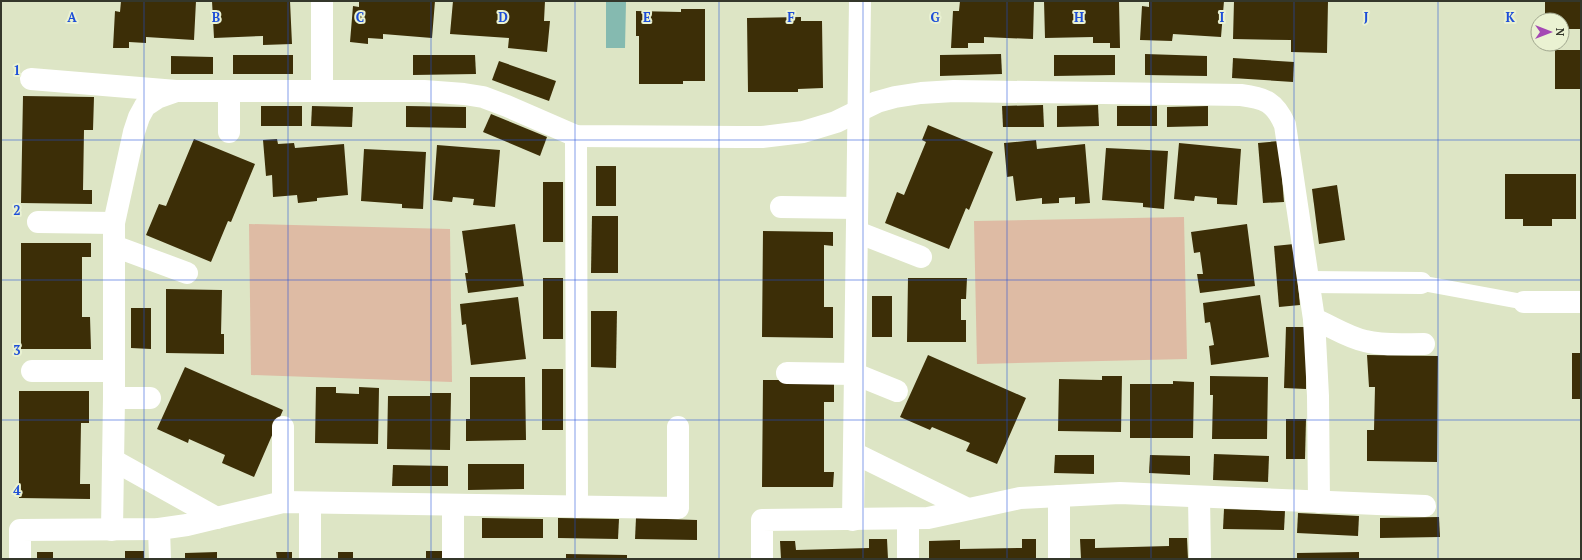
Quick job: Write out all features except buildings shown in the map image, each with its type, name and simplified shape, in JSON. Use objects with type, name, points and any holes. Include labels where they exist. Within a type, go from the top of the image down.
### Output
[{"type":"street","points":[[322,1],[322,91]]},
{"type":"street","points":[[853,520],[860,1]]},
{"type":"street","points":[[31,79],[176,91],[424,91],[464,94],[482,97],[507,106],[576,136],[782,136],[803,132],[836,122],[877,102],[895,97],[921,93],[954,91],[1241,95],[1265,99],[1275,107],[1285,125],[1314,319],[1318,388],[1319,502]]},
{"type":"street","points":[[112,530],[114,223],[134,132],[139,117],[145,106],[157,98],[176,91]]},
{"type":"street","points":[[229,91],[229,132]]},
{"type":"street","points":[[576,136],[577,507]]},
{"type":"street","points":[[781,207],[857,208]]},
{"type":"street","points":[[38,222],[114,223]]},
{"type":"street","points":[[857,232],[921,257]]},
{"type":"street","points":[[114,246],[187,273]]},
{"type":"street","points":[[1309,282],[1421,283]]},
{"type":"street","points":[[1524,302],[1581,302]]},
{"type":"street","points":[[1314,319],[1355,338],[1365,341],[1380,344],[1424,344]]},
{"type":"street","points":[[32,371],[114,371]]},
{"type":"street","points":[[787,373],[855,374],[897,391]]},
{"type":"street","points":[[114,398],[150,398]]},
{"type":"street","points":[[283,428],[283,502]]},
{"type":"street","points":[[20,559],[20,530],[160,529],[187,525],[283,502],[678,508],[678,428]]},
{"type":"street","points":[[854,453],[968,510]]},
{"type":"street","points":[[113,460],[217,518]]},
{"type":"street","points":[[762,559],[762,520],[928,518],[1020,498],[1120,493],[1425,506]]},
{"type":"street","points":[[1059,496],[1059,559]]},
{"type":"street","points":[[1199,497],[1200,559]]},
{"type":"street","points":[[310,503],[310,559]]},
{"type":"street","points":[[453,505],[453,559]]},
{"type":"street","points":[[908,519],[908,559]]},
{"type":"street","points":[[160,529],[160,559]]},
{"type":"lane","points":[[1421,283],[1524,302]]},
{"type":"shaded area","points":[[1184,217],[1187,359],[977,364],[974,221]]},
{"type":"shaded area","points":[[249,224],[450,229],[452,382],[251,375]]},
{"type":"water","points":[[606,1],[660,2],[626,2],[625,48],[606,48]]}]
